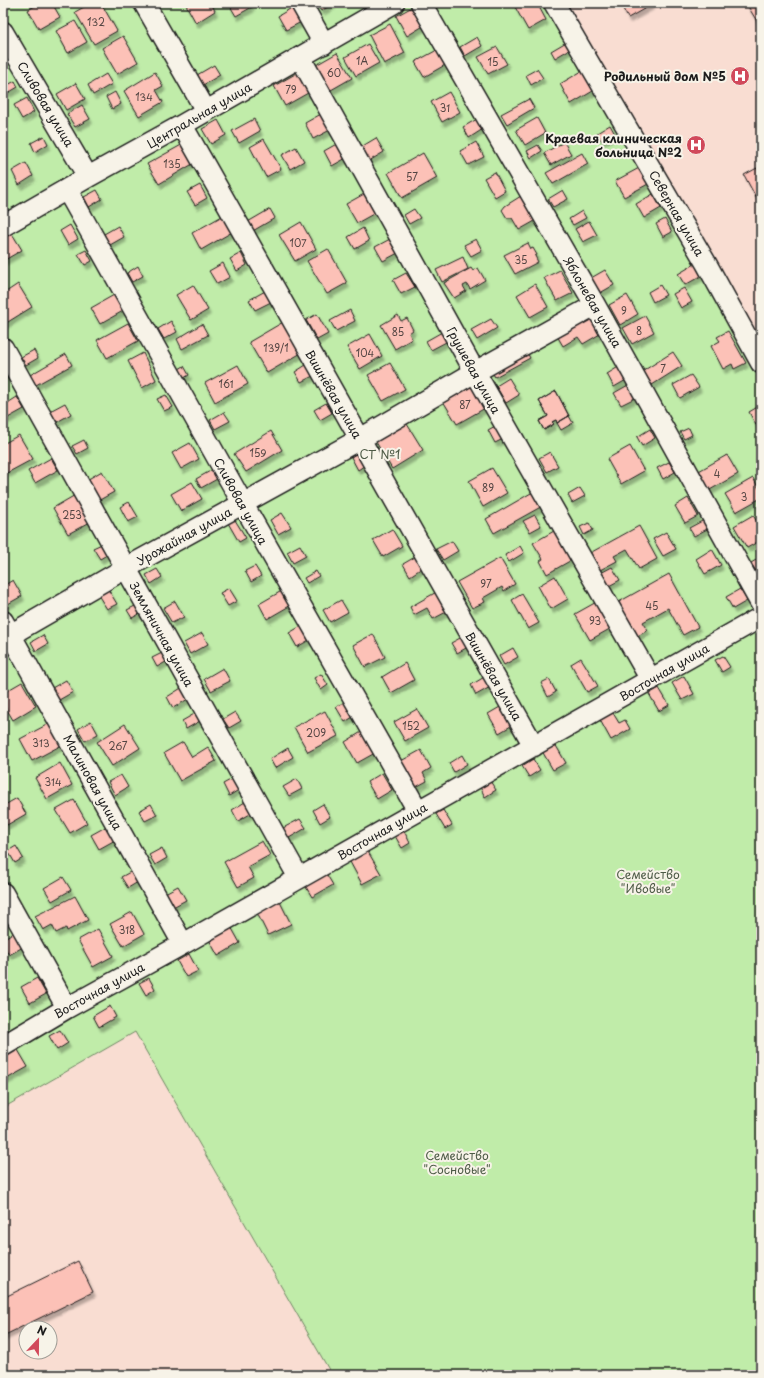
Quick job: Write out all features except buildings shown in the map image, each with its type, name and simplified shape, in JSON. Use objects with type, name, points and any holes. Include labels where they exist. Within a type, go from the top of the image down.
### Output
[{"type":"street","points":[[144,3],[206,111]]},
{"type":"street","points":[[301,3],[324,44]]},
{"type":"street","name":"Центральная улица","points":[[3,226],[394,3]]},
{"type":"street","name":"Яблоневая улица","points":[[421,3],[595,305],[761,604]]},
{"type":"street","name":"Северная улица","points":[[554,3],[706,263],[761,363]]},
{"type":"street","name":"Сливовая улица","points":[[3,32],[88,177]]},
{"type":"street","name":"Грушевая улица","points":[[300,57],[475,372],[651,680]]},
{"type":"street","name":"Вишнёвая улица","points":[[182,125],[534,746]]},
{"type":"street","name":"Сливовая улица","points":[[67,190],[242,504],[418,810]]},
{"type":"street","name":"Урожайная улица","points":[[6,632],[126,568],[360,439],[475,372],[595,305]]},
{"type":"street","name":"Земляничная улица","points":[[3,348],[299,878]]},
{"type":"street","name":"Восточная улица","points":[[3,1046],[761,617]]},
{"type":"street","name":"Малиновая улица","points":[[6,632],[183,944]]},
{"type":"street","points":[[3,893],[68,1008]]},
{"type":"shaded area","name":"Краевая клиническая больница №2","points":[[562,3],[761,3],[761,354]]},
{"type":"shaded area","points":[[135,1032],[332,1375],[3,1375],[3,1108]]},
{"type":"green space","name":"СТ №1","points":[[3,3],[557,3],[761,359],[761,1375],[332,1375],[135,1032],[3,1108]]},
{"type":"place","name":"Родильный дом №5","points":[[740,76]]},
{"type":"place","name":"Краевая клиническая больница №2","points":[[696,145]]},
{"type":"park label","name":"Семейство \"Ивовые\"","points":[[648,881]]},
{"type":"park label","name":"Семейство \"Сосновые\"","points":[[457,1162]]}]
